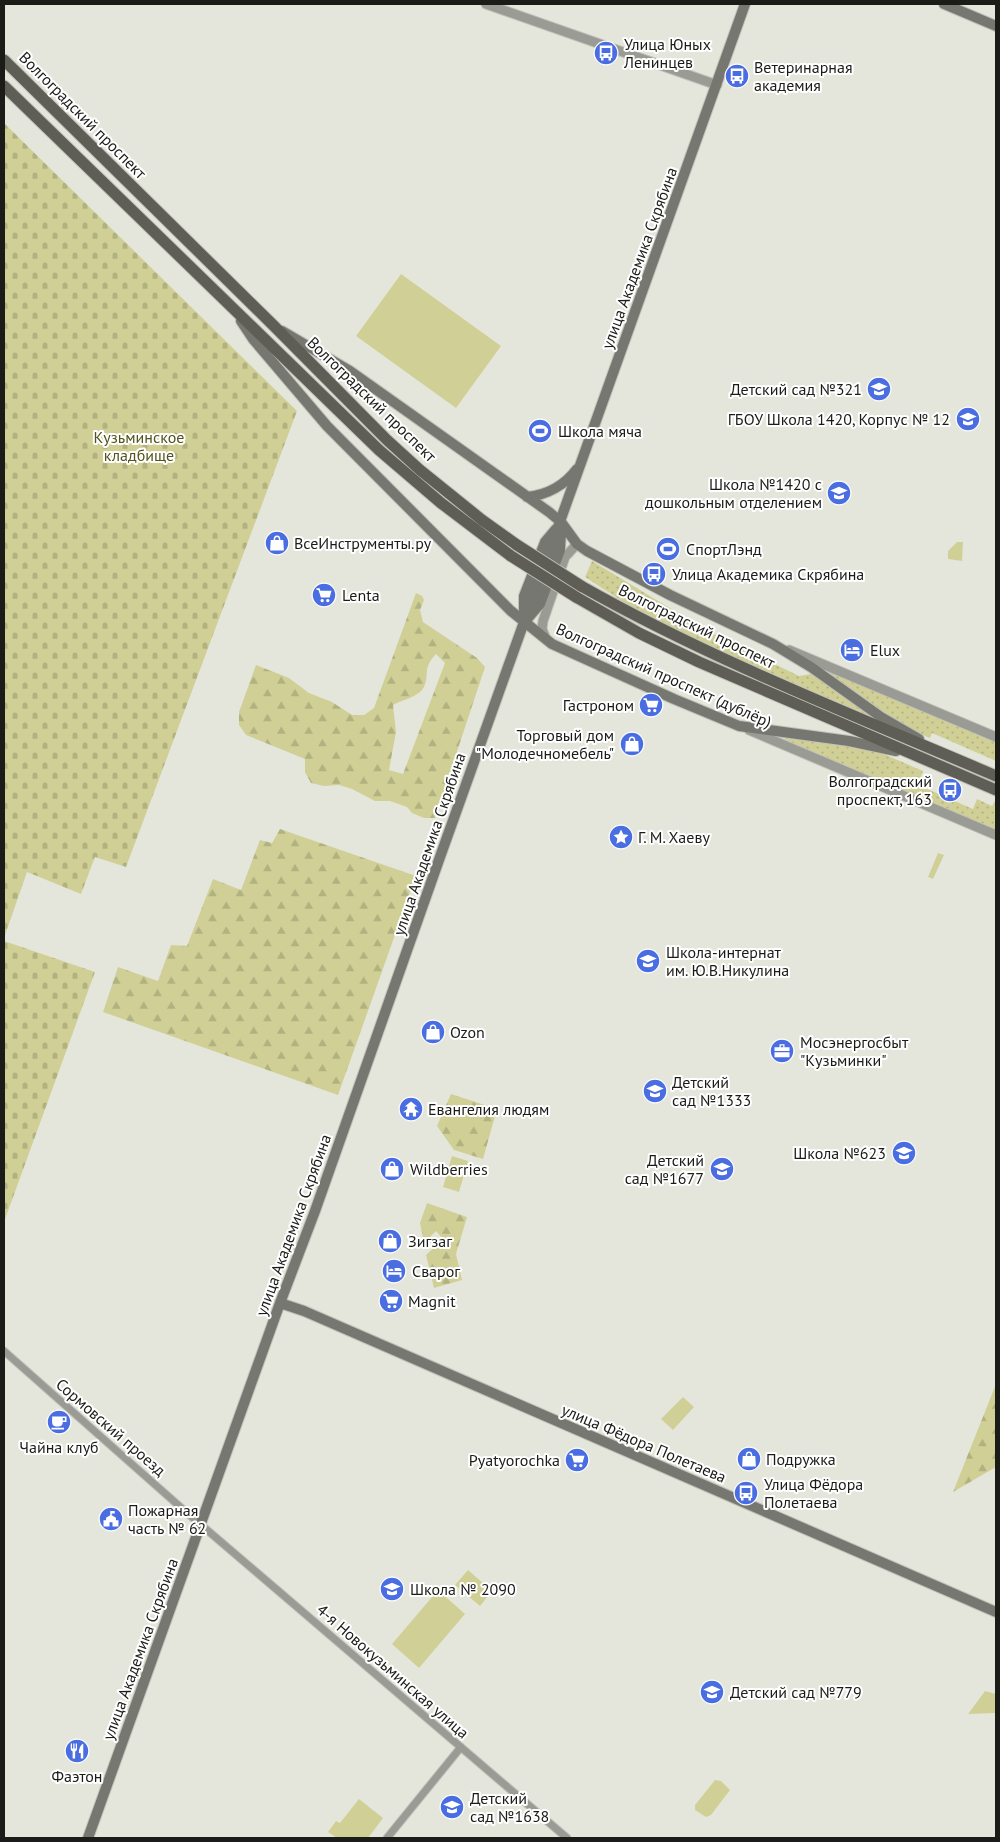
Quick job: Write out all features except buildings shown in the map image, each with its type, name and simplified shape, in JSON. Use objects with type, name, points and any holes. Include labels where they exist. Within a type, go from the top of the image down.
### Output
[{"type":"main road","name":"улица Академика Скрябина","points":[[524,622],[540,604],[560,550],[561,522],[745,4]]},
{"type":"main road","points":[[944,4],[996,26]]},
{"type":"main road","name":"Волгоградский проспект","points":[[4,60],[387,440],[482,520],[517,544],[610,617],[698,662],[996,790]]},
{"type":"main road","name":"Волгоградский проспект","points":[[4,86],[406,475],[511,556],[578,591],[629,613],[715,656],[996,776]]},
{"type":"main road","name":"Волгоградский проспект (дублёр)","points":[[234,309],[253,339],[327,426],[437,538],[524,622],[559,647],[739,726]]},
{"type":"main road","points":[[274,326],[350,371],[527,497],[561,522],[577,544],[639,580],[773,644],[811,667],[881,718],[955,758]]},
{"type":"main road","points":[[527,497],[544,494],[558,487],[572,476],[581,465]]},
{"type":"main road","name":"улица Академика Скрябина","points":[[88,1838],[280,1303],[316,1211],[524,622],[524,596],[545,542],[561,522]]},
{"type":"main road","points":[[739,726],[867,744],[925,760]]},
{"type":"main road","name":"улица Фёдора Полетаева","points":[[280,1303],[304,1311],[996,1612]]},
{"type":"street","points":[[486,4],[717,85]]},
{"type":"street","points":[[546,639],[542,629],[543,621],[565,557],[577,544]]},
{"type":"street","points":[[773,644],[996,737]]},
{"type":"street","name":"Волгоградский проспект (дублёр)","points":[[739,726],[996,835]]},
{"type":"street","name":"Сормовский проезд","points":[[4,1352],[201,1524]]},
{"type":"street","name":"4-я Новокузьминская улица","points":[[201,1524],[567,1838]]},
{"type":"street","points":[[387,1838],[461,1747]]},
{"type":"green space","name":"Кузьминское кладбище","points":[[4,123],[297,411],[126,867],[95,857],[81,894],[27,872],[4,938]]},
{"type":"green space","points":[[401,274],[501,346],[456,408],[356,336]]},
{"type":"green space","points":[[957,542],[963,542],[962,561],[948,559],[948,551]]},
{"type":"green space","points":[[592,561],[678,613],[686,620],[799,676],[811,674],[822,678],[873,717],[872,720],[691,639],[628,605],[585,577]]},
{"type":"green space","points":[[416,593],[422,596],[424,600],[420,610],[423,622],[477,658],[485,667],[435,818],[424,818],[412,813],[407,807],[390,801],[375,801],[352,789],[339,785],[324,786],[311,783],[305,772],[305,759],[246,735],[239,725],[239,712],[256,665],[289,678],[309,693],[332,702],[352,715],[364,715],[374,708]],"holes":[[[436,654],[445,663],[403,774],[389,770],[396,732],[393,705],[414,696],[422,690],[426,682],[429,664]]]},
{"type":"green space","points":[[815,665],[996,742],[996,761],[932,733],[930,738],[892,721]]},
{"type":"green space","points":[[785,735],[872,749],[923,771],[918,785],[973,809],[977,799],[992,806],[995,801],[996,831],[785,741]]},
{"type":"green space","points":[[280,829],[416,876],[338,1095],[103,1012],[118,967],[158,981],[171,945],[187,946],[213,879],[241,890],[260,840],[272,843]]},
{"type":"green space","points":[[938,853],[944,855],[933,879],[928,877]]},
{"type":"green space","points":[[4,941],[95,972],[4,1222]]},
{"type":"green space","points":[[451,1094],[497,1109],[483,1159],[454,1150],[437,1126]]},
{"type":"green space","points":[[452,1108],[468,1113],[464,1124],[447,1118]]},
{"type":"green space","points":[[452,1156],[468,1161],[459,1192],[443,1187]]},
{"type":"green space","points":[[427,1203],[467,1217],[456,1254],[462,1280],[434,1288],[426,1255],[443,1239],[436,1231],[424,1243],[420,1223]]},
{"type":"green space","points":[[996,1384],[996,1467],[953,1492]]},
{"type":"green space","points":[[683,1397],[694,1407],[673,1430],[661,1419]]},
{"type":"green space","points":[[468,1570],[492,1591],[480,1606],[455,1585]]},
{"type":"green space","points":[[438,1590],[465,1614],[419,1668],[392,1644]]},
{"type":"green space","points":[[985,1691],[996,1694],[995,1713],[968,1714]]},
{"type":"green space","points":[[715,1780],[721,1781],[730,1790],[711,1815],[706,1817],[695,1810],[695,1805]]},
{"type":"green space","points":[[359,1799],[383,1818],[368,1838],[337,1838],[328,1832],[336,1821],[340,1823]]},
{"type":"place","name":"Улица Юных Ленинцев","points":[[606,53]]},
{"type":"place","name":"Ветеринарная академия","points":[[737,76]]},
{"type":"place","name":"Детский сад №321","points":[[879,389]]},
{"type":"place","name":"ГБОУ Школа 1420, Корпус № 12","points":[[968,419]]},
{"type":"place","name":"Школа мяча","points":[[540,431]]},
{"type":"place","name":"Школа №1420 с дошкольным отделением","points":[[839,493]]},
{"type":"place","name":"ВсеИнструменты.ру","points":[[277,543]]},
{"type":"place","name":"СпортЛэнд","points":[[668,549]]},
{"type":"place","name":"Улица Академика Скрябина","points":[[654,574]]},
{"type":"place","name":"Lenta","points":[[324,595]]},
{"type":"place","name":"Elux","points":[[852,650]]},
{"type":"place","name":"Гастроном","points":[[651,705]]},
{"type":"place","name":"Торговый дом \"Молодечномебель\"","points":[[632,744]]},
{"type":"place","name":"Волгоградский проспект, 163","points":[[950,790]]},
{"type":"place","name":"Г. М. Хаеву","points":[[621,837]]},
{"type":"place","name":"Школа-интернат им. Ю.В.Никулина","points":[[648,961]]},
{"type":"place","name":"Ozon","points":[[433,1032]]},
{"type":"place","name":"Мосэнергосбыт \"Кузьминки\"","points":[[782,1051]]},
{"type":"place","name":"Детский сад №1333","points":[[655,1091]]},
{"type":"place","name":"Евангелия людям","points":[[411,1109]]},
{"type":"place","name":"Школа №623","points":[[904,1153]]},
{"type":"place","name":"Wildberries","points":[[392,1169]]},
{"type":"place","name":"Детский сад №1677","points":[[722,1169]]},
{"type":"place","name":"Зигзаг","points":[[390,1241]]},
{"type":"place","name":"Сварог","points":[[394,1271]]},
{"type":"place","name":"Magnit","points":[[391,1301]]},
{"type":"place","name":"Чайна клуб","points":[[59,1422]]},
{"type":"place","name":"Подружка","points":[[749,1459]]},
{"type":"place","name":"Pyatyorochka","points":[[577,1460]]},
{"type":"place","name":"Улица Фёдора Полетаева","points":[[746,1493]]},
{"type":"place","name":"Пожарная часть № 62","points":[[111,1519]]},
{"type":"place","name":"Школа № 2090","points":[[392,1589]]},
{"type":"place","name":"Детский сад №779","points":[[712,1692]]},
{"type":"place","name":"Фаэтон","points":[[77,1751]]},
{"type":"place","name":"Детский сад №1638","points":[[452,1807]]}]
